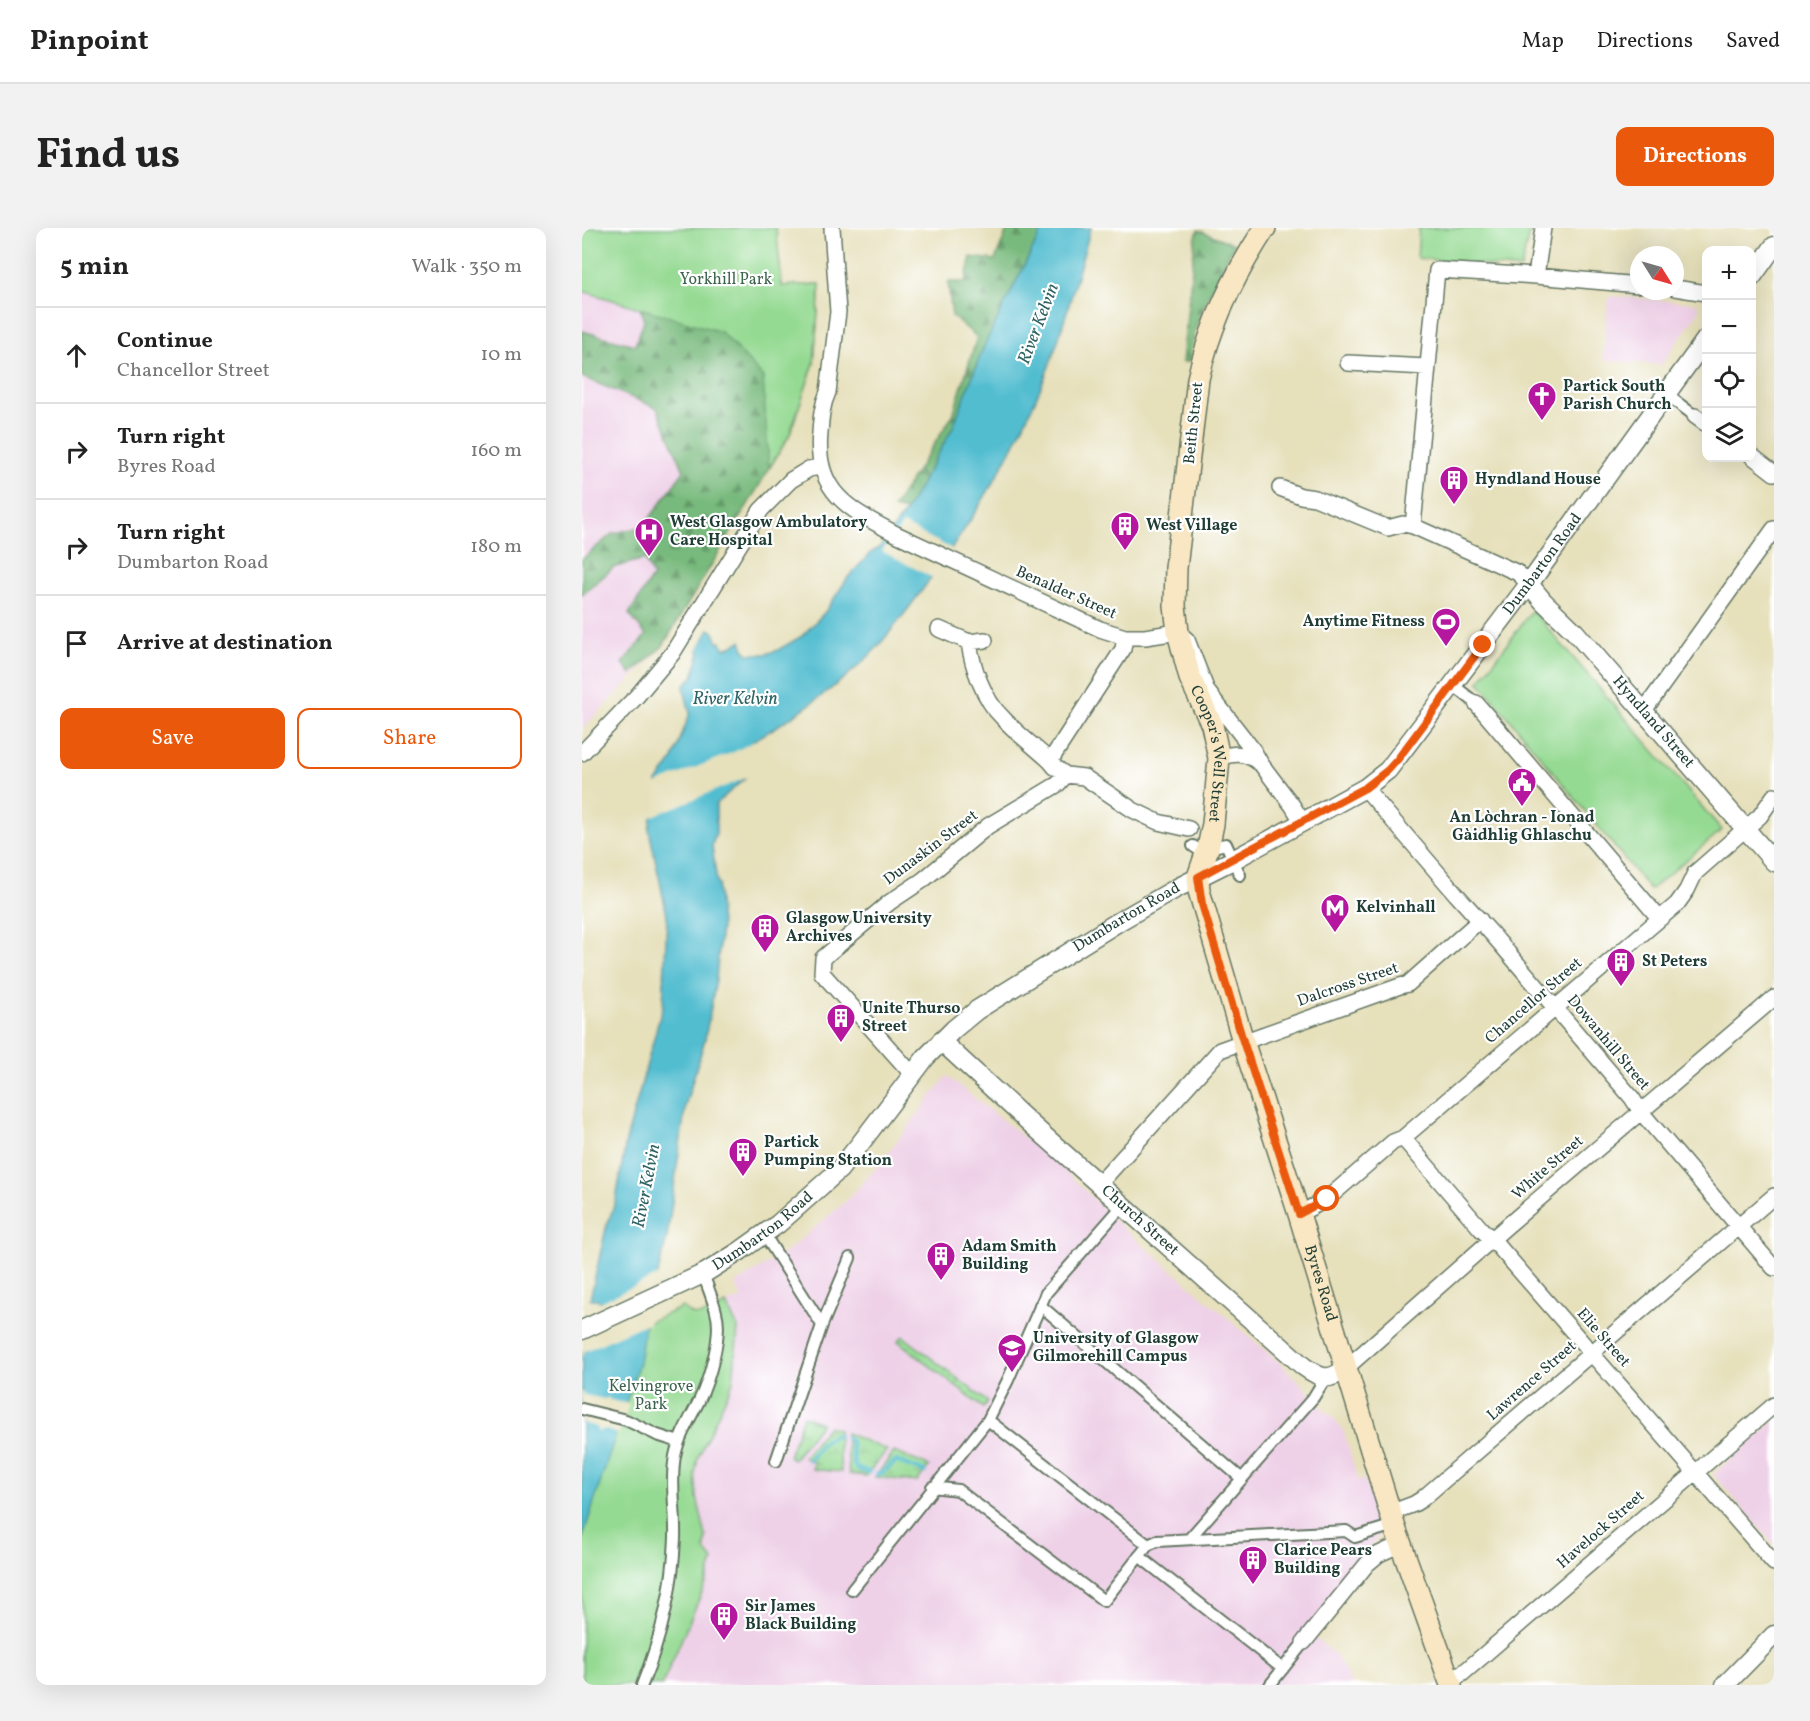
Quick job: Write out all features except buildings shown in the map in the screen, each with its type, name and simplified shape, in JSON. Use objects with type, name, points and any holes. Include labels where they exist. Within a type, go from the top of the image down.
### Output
[{"type":"main road","name":"Beith Street","points":[[1178,632],[1175,606],[1176,568],[1198,379],[1217,316],[1228,289],[1265,228]]},
{"type":"main road","name":"Cooper's Well Street","points":[[1178,632],[1190,678],[1212,725],[1219,758],[1216,802],[1201,847],[1198,877]]},
{"type":"main road","name":"Byres Road","points":[[1198,877],[1202,904],[1243,1041],[1299,1214],[1395,1527],[1451,1684]]},
{"type":"street","points":[[582,753],[637,696],[672,654],[761,510],[791,480],[809,469],[820,467],[818,450],[823,404],[828,392],[838,312],[832,228]]},
{"type":"street","points":[[1536,276],[1543,228]]},
{"type":"street","points":[[1756,272],[1773,251]]},
{"type":"street","points":[[1413,526],[1437,270],[1630,284]]},
{"type":"street","points":[[1684,289],[1702,292]]},
{"type":"street","name":"Dumbarton Road","points":[[582,1330],[703,1273],[740,1251],[788,1215],[839,1170],[912,1074],[941,1041],[977,1010],[1070,951],[1198,877],[1237,867],[1302,821],[1365,788],[1388,770],[1529,584],[1702,346]]},
{"type":"street","points":[[1348,363],[1427,367]]},
{"type":"street","points":[[1666,394],[1701,420]]},
{"type":"street","points":[[1756,459],[1774,472]]},
{"type":"street","name":"Benalder Street","points":[[820,467],[828,484],[848,507],[948,560],[1100,629],[1125,637],[1145,637],[1178,632]]},
{"type":"street","points":[[1280,488],[1301,496],[1315,498],[1388,528],[1403,524],[1413,526],[1518,573],[1529,584]]},
{"type":"street","points":[[1643,712],[1774,529]]},
{"type":"street","name":"Hyndland Street","points":[[1529,584],[1575,633],[1774,862]]},
{"type":"street","points":[[939,629],[969,642],[985,640]]},
{"type":"street","points":[[1178,632],[1187,640],[1207,691],[1253,750],[1302,821]]},
{"type":"street","points":[[1050,760],[1123,649],[1125,637]]},
{"type":"street","points":[[969,642],[970,656],[975,669],[987,696],[1000,716],[1055,767],[1066,775],[1084,777],[1133,810],[1158,822],[1189,829]]},
{"type":"street","points":[[1453,685],[1476,703],[1659,918]]},
{"type":"street","points":[[1219,758],[1229,754],[1246,754],[1261,764]]},
{"type":"street","name":"Dunaskin Street","points":[[912,1074],[822,974],[822,958],[988,826],[1058,784],[1066,775]]},
{"type":"street","name":"Dowanhill Street","points":[[1365,788],[1555,1007],[1774,1268]]},
{"type":"street","name":"Chancellor Street","points":[[1299,1214],[1327,1199],[1393,1142],[1403,1138],[1683,898],[1695,873],[1760,816],[1774,796]]},
{"type":"street","points":[[1201,847],[1226,844],[1237,867]]},
{"type":"street","name":"Dalcross Street","points":[[1099,1184],[1220,1050],[1408,984],[1479,920]]},
{"type":"street","name":"White Street","points":[[1346,1368],[1774,998]]},
{"type":"street","name":"Church Street","points":[[941,1041],[1031,1124],[1304,1366],[1313,1373],[1326,1377]]},
{"type":"street","name":"Elie Street","points":[[1403,1138],[1774,1563]]},
{"type":"street","name":"Lawrence Street","points":[[1305,1642],[1367,1564],[1379,1554],[1395,1527],[1414,1504],[1774,1196]]},
{"type":"street","points":[[852,1590],[988,1420],[1046,1293],[1123,1205]]},
{"type":"street","points":[[764,1234],[822,1325]]},
{"type":"street","points":[[776,1461],[822,1325],[850,1258]]},
{"type":"street","points":[[642,1685],[659,1635],[670,1588],[675,1539],[673,1470],[679,1442],[705,1388],[716,1342],[717,1314],[703,1273]]},
{"type":"street","points":[[1040,1305],[1242,1479]]},
{"type":"street","points":[[1189,1539],[1313,1398],[1326,1377],[1337,1375],[1346,1368]]},
{"type":"street","name":"Havelock Street","points":[[1451,1684],[1774,1405]]},
{"type":"street","points":[[582,1409],[626,1420],[657,1435],[679,1442]]},
{"type":"street","points":[[988,1420],[1148,1545]]},
{"type":"street","points":[[933,1487],[958,1490],[1104,1601],[1148,1545],[1157,1541],[1346,1531],[1355,1537],[1395,1527]]},
{"type":"street","points":[[1139,1556],[1283,1669]]},
{"type":"street","points":[[1725,1685],[1774,1635]]},
{"type":"street","points":[[1270,1685],[1305,1642]]},
{"type":"shaded area","name":"West Glasgow Ambulatory Care Hospital","points":[[582,291],[721,332],[662,647],[582,729]]},
{"type":"shaded area","points":[[1610,296],[1630,298],[1630,300],[1695,303],[1699,311],[1661,365],[1603,360],[1608,299]]},
{"type":"shaded area","name":"University of Glasgow Gilmorehill Campus","points":[[947,1076],[1061,1167],[1126,1231],[1280,1363],[1343,1429],[1358,1481],[1365,1479],[1380,1534],[1307,1631],[1334,1654],[1352,1685],[662,1685],[711,1570],[705,1550],[706,1537],[697,1497],[695,1473],[698,1458],[733,1382],[738,1328],[726,1304],[742,1299],[735,1284],[786,1252],[845,1202],[878,1166]]},
{"type":"shaded area","points":[[1774,1421],[1774,1545],[1713,1474]]},
{"type":"green space","name":"Yorkhill Park","points":[[582,228],[776,228],[782,286],[820,284],[814,363],[789,436],[769,468],[763,377],[721,332],[582,291]]},
{"type":"green space","name":"West Glasgow Ambulatory Care Hospital","points":[[776,228],[782,286],[820,284],[814,363],[789,436],[662,647],[631,674],[623,663],[646,635],[629,614],[653,576],[644,559],[613,568],[582,595],[582,559],[612,534],[644,526],[684,471],[657,408],[582,377],[582,331],[635,345],[644,321],[630,278]]},
{"type":"green space","points":[[1008,228],[1043,228],[984,346],[953,427],[906,511],[893,508],[953,415],[977,337],[952,316],[948,282],[965,282],[971,257],[995,260]]},
{"type":"green space","points":[[1419,228],[1530,228],[1521,269],[1417,258]]},
{"type":"green space","points":[[1198,230],[1234,244],[1195,329],[1189,362],[1182,362],[1195,240]]},
{"type":"green space","points":[[1532,610],[1722,830],[1650,890],[1479,682]]},
{"type":"green space","name":"Kelvingrove Park","points":[[726,1304],[738,1328],[733,1382],[698,1458],[695,1473],[697,1497],[706,1537],[705,1550],[713,1561],[706,1583],[662,1685],[582,1685],[582,1351],[683,1307],[688,1312],[698,1315],[709,1313]]},
{"type":"green space","points":[[903,1336],[988,1402],[983,1408],[898,1341]]},
{"type":"green space","points":[[803,1416],[821,1423],[793,1460],[789,1456]]},
{"type":"green space","points":[[828,1426],[838,1430],[841,1472],[812,1469],[814,1463],[804,1457]]},
{"type":"green space","points":[[846,1433],[887,1450],[866,1476],[849,1474]]},
{"type":"green space","points":[[894,1452],[929,1466],[917,1482],[875,1477]]},
{"type":"water","name":"River Kelvin","points":[[1043,228],[1091,228],[1048,369],[1017,439],[991,486],[947,555],[886,637],[869,656],[827,692],[752,742],[753,771],[716,804],[716,834],[712,845],[719,886],[721,926],[716,980],[705,1039],[686,1103],[667,1237],[645,1325],[639,1362],[582,1540],[582,1356],[600,1301],[590,1299],[606,1228],[616,1200],[626,1141],[663,1005],[667,915],[649,830],[657,782],[672,761],[690,713],[684,689],[685,684],[693,677],[700,652],[698,650],[709,629],[714,632],[718,643],[721,642],[725,649],[741,641],[748,654],[766,654],[778,650],[802,636],[825,612],[849,576],[872,552],[880,547],[906,511],[953,427],[984,346]]},
{"type":"pier","points":[[903,524],[954,550],[933,578],[882,551]]},
{"type":"pier","points":[[774,730],[755,744],[756,771],[753,775],[648,818],[653,785],[736,751]]},
{"type":"pier","points":[[662,1268],[648,1325],[645,1324],[585,1351],[582,1358],[596,1303],[590,1302],[591,1300],[600,1302],[657,1276]]},
{"type":"pier","points":[[582,1391],[584,1395],[605,1399],[608,1397],[610,1400],[629,1404],[618,1437],[618,1434],[603,1429],[598,1432],[596,1427],[582,1423]]},
{"type":"waterway","points":[[809,1460],[825,1441],[838,1436]]},
{"type":"waterway","points":[[847,1438],[851,1442],[854,1464],[857,1469],[869,1472]]},
{"type":"waterway","points":[[877,1474],[882,1473],[896,1461],[925,1472]]},
{"type":"place","name":"Partick South Parish Church","points":[[1542,422]]},
{"type":"place","name":"Hyndland House","points":[[1454,506]]},
{"type":"place","name":"West Village","points":[[1125,552]]},
{"type":"place","name":"West Glasgow Ambulatory Care Hospital","points":[[649,558]]},
{"type":"place","name":"Anytime Fitness","points":[[1446,648]]},
{"type":"place","name":"An Lòchran - Ionad Gàidhlig Ghlaschu","points":[[1522,808]]},
{"type":"place","name":"Kelvinhall","points":[[1335,934]]},
{"type":"place","name":"Glasgow University Archives","points":[[765,954]]},
{"type":"place","name":"St Peters","points":[[1621,988]]},
{"type":"place","name":"Unite Thurso Street","points":[[841,1044]]},
{"type":"place","name":"Partick Pumping Station","points":[[743,1178]]},
{"type":"place","name":"Adam Smith Building","points":[[941,1282]]},
{"type":"place","name":"University of Glasgow Gilmorehill Campus","points":[[1012,1374]]},
{"type":"place","name":"Clarice Pears Building","points":[[1253,1586]]},
{"type":"place","name":"Sir James Black Building","points":[[724,1642]]},
{"type":"route","points":[[1327,1199],[1299,1214],[1243,1041],[1202,904],[1198,877],[1365,788],[1377,779],[1397,760],[1483,645]]}]
